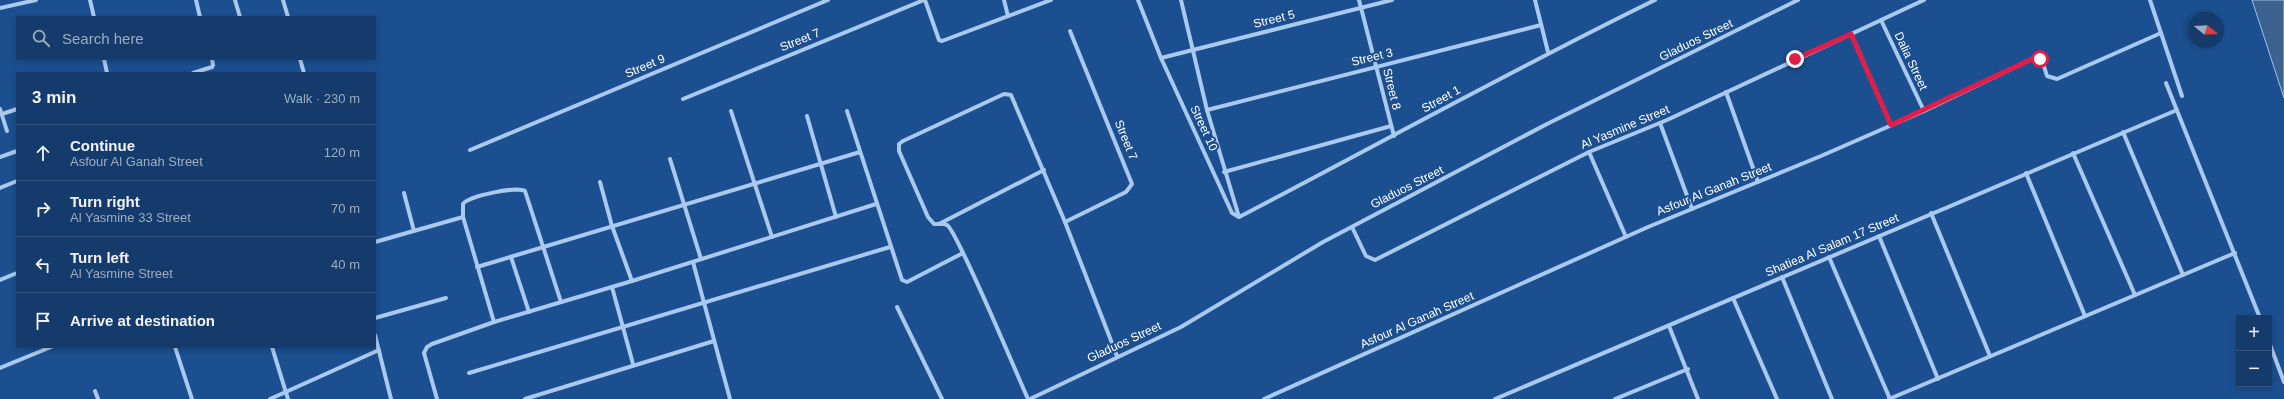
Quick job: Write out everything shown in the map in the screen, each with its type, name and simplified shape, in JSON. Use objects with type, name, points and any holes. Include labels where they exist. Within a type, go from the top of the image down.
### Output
[{"type":"street","points":[[6,0],[7,6]]},
{"type":"street","points":[[0,8],[36,0]]},
{"type":"street","points":[[90,0],[94,16]]},
{"type":"street","points":[[196,0],[200,16]]},
{"type":"street","points":[[235,0],[240,16]]},
{"type":"street","points":[[283,0],[288,16]]},
{"type":"street","name":"Street 9","points":[[470,150],[828,0]]},
{"type":"street","name":"Street 7","points":[[683,99],[924,0],[941,41],[1051,0]]},
{"type":"street","points":[[1004,0],[1008,16]]},
{"type":"street","name":"Street 10","points":[[1138,0],[1161,58],[1232,213],[1239,216]]},
{"type":"street","name":"Street 10","points":[[1181,0],[1224,172],[1239,216]]},
{"type":"street","name":"Street 8","points":[[1359,0],[1394,136]]},
{"type":"street","name":"Street 5","points":[[1161,58],[1392,0]]},
{"type":"street","points":[[1535,0],[1548,52]]},
{"type":"street","name":"Street 1","points":[[1239,216],[1394,136],[1548,52],[1655,0]]},
{"type":"street","name":"Gladuos Street","points":[[1029,399],[1181,327],[1352,227],[1547,124],[1798,0]]},
{"type":"street","name":"Al Yasmine Street","points":[[1352,227],[1366,256],[1375,260],[1589,152],[1660,123],[1924,0]]},
{"type":"street","points":[[2150,0],[2182,96]]},
{"type":"street","name":"Dalia Street","points":[[1881,20],[1924,111]]},
{"type":"street","name":"Street 3","points":[[1208,110],[1541,25]]},
{"type":"street","name":"Street 7","points":[[1065,222],[1126,192],[1132,184],[1070,31]]},
{"type":"street","name":"Asfour Al Ganah Street","points":[[1264,399],[1626,237],[1924,111],[2034,58],[2042,60],[2049,78],[2057,79],[2161,33]]},
{"type":"street","points":[[1851,34],[1891,125]]},
{"type":"street","points":[[104,60],[107,72]]},
{"type":"street","points":[[196,72],[212,67],[212,60]]},
{"type":"street","points":[[300,60],[304,72]]},
{"type":"street","points":[[2166,83],[2259,315]]},
{"type":"street","points":[[1726,92],[1758,182]]},
{"type":"street","points":[[1029,399],[963,253],[950,229],[946,225],[931,222],[899,151],[899,144],[903,141],[1008,93],[1015,100],[1065,222],[1117,356]]},
{"type":"street","points":[[7,131],[1,112],[16,109]]},
{"type":"street","name":"Shatiea Al Salam 17 Street","points":[[1495,399],[2177,110]]},
{"type":"street","points":[[731,111],[772,238]]},
{"type":"street","points":[[847,111],[898,275],[902,280],[907,282],[963,253]]},
{"type":"street","points":[[807,116],[836,216]]},
{"type":"street","points":[[1660,123],[1692,209]]},
{"type":"street","points":[[1224,172],[1391,126]]},
{"type":"street","points":[[2123,132],[2183,275]]},
{"type":"street","points":[[0,157],[16,151]]},
{"type":"street","points":[[477,267],[860,152]]},
{"type":"street","points":[[1589,152],[1626,237]]},
{"type":"street","points":[[2073,153],[2135,295]]},
{"type":"street","points":[[670,159],[701,259]]},
{"type":"street","points":[[939,224],[1044,170]]},
{"type":"street","points":[[2026,173],[2085,316]]},
{"type":"street","points":[[0,188],[16,181]]},
{"type":"street","points":[[600,182],[612,226],[632,281]]},
{"type":"street","points":[[494,322],[463,217],[463,204],[465,200],[512,189],[522,189],[528,196],[561,302]]},
{"type":"street","points":[[404,193],[414,231]]},
{"type":"street","points":[[437,399],[424,358],[425,350],[432,344],[494,322],[772,238],[876,204]]},
{"type":"street","points":[[1931,213],[1990,356]]},
{"type":"street","points":[[376,242],[463,217]]},
{"type":"street","points":[[1879,236],[1938,379]]},
{"type":"street","points":[[469,373],[890,247]]},
{"type":"street","points":[[1829,257],[1890,399],[2235,253]]},
{"type":"street","points":[[511,257],[529,312]]},
{"type":"street","points":[[693,262],[730,399]]},
{"type":"street","points":[[0,280],[16,273]]},
{"type":"street","points":[[1782,277],[1832,399]]},
{"type":"street","points":[[612,287],[633,364]]},
{"type":"street","points":[[376,318],[446,298]]},
{"type":"street","points":[[1734,298],[1777,399]]},
{"type":"street","points":[[897,307],[942,399]]},
{"type":"street","points":[[1669,326],[1688,369],[1698,399]]},
{"type":"street","points":[[376,339],[391,399]]},
{"type":"street","points":[[525,399],[633,364],[714,341]]},
{"type":"street","points":[[0,368],[49,348]]},
{"type":"street","points":[[175,348],[192,399]]},
{"type":"street","points":[[272,348],[288,399]]},
{"type":"street","points":[[270,399],[287,393],[379,350]]},
{"type":"street","points":[[2272,350],[2284,382]]},
{"type":"street","points":[[1615,399],[1688,369]]},
{"type":"street","points":[[95,391],[98,399]]},
{"type":"water","points":[[2252,0],[2284,0],[2284,98]]},
{"type":"route","points":[[1795,59],[1851,34],[1891,125],[1924,111],[2034,58],[2040,59]]}]
